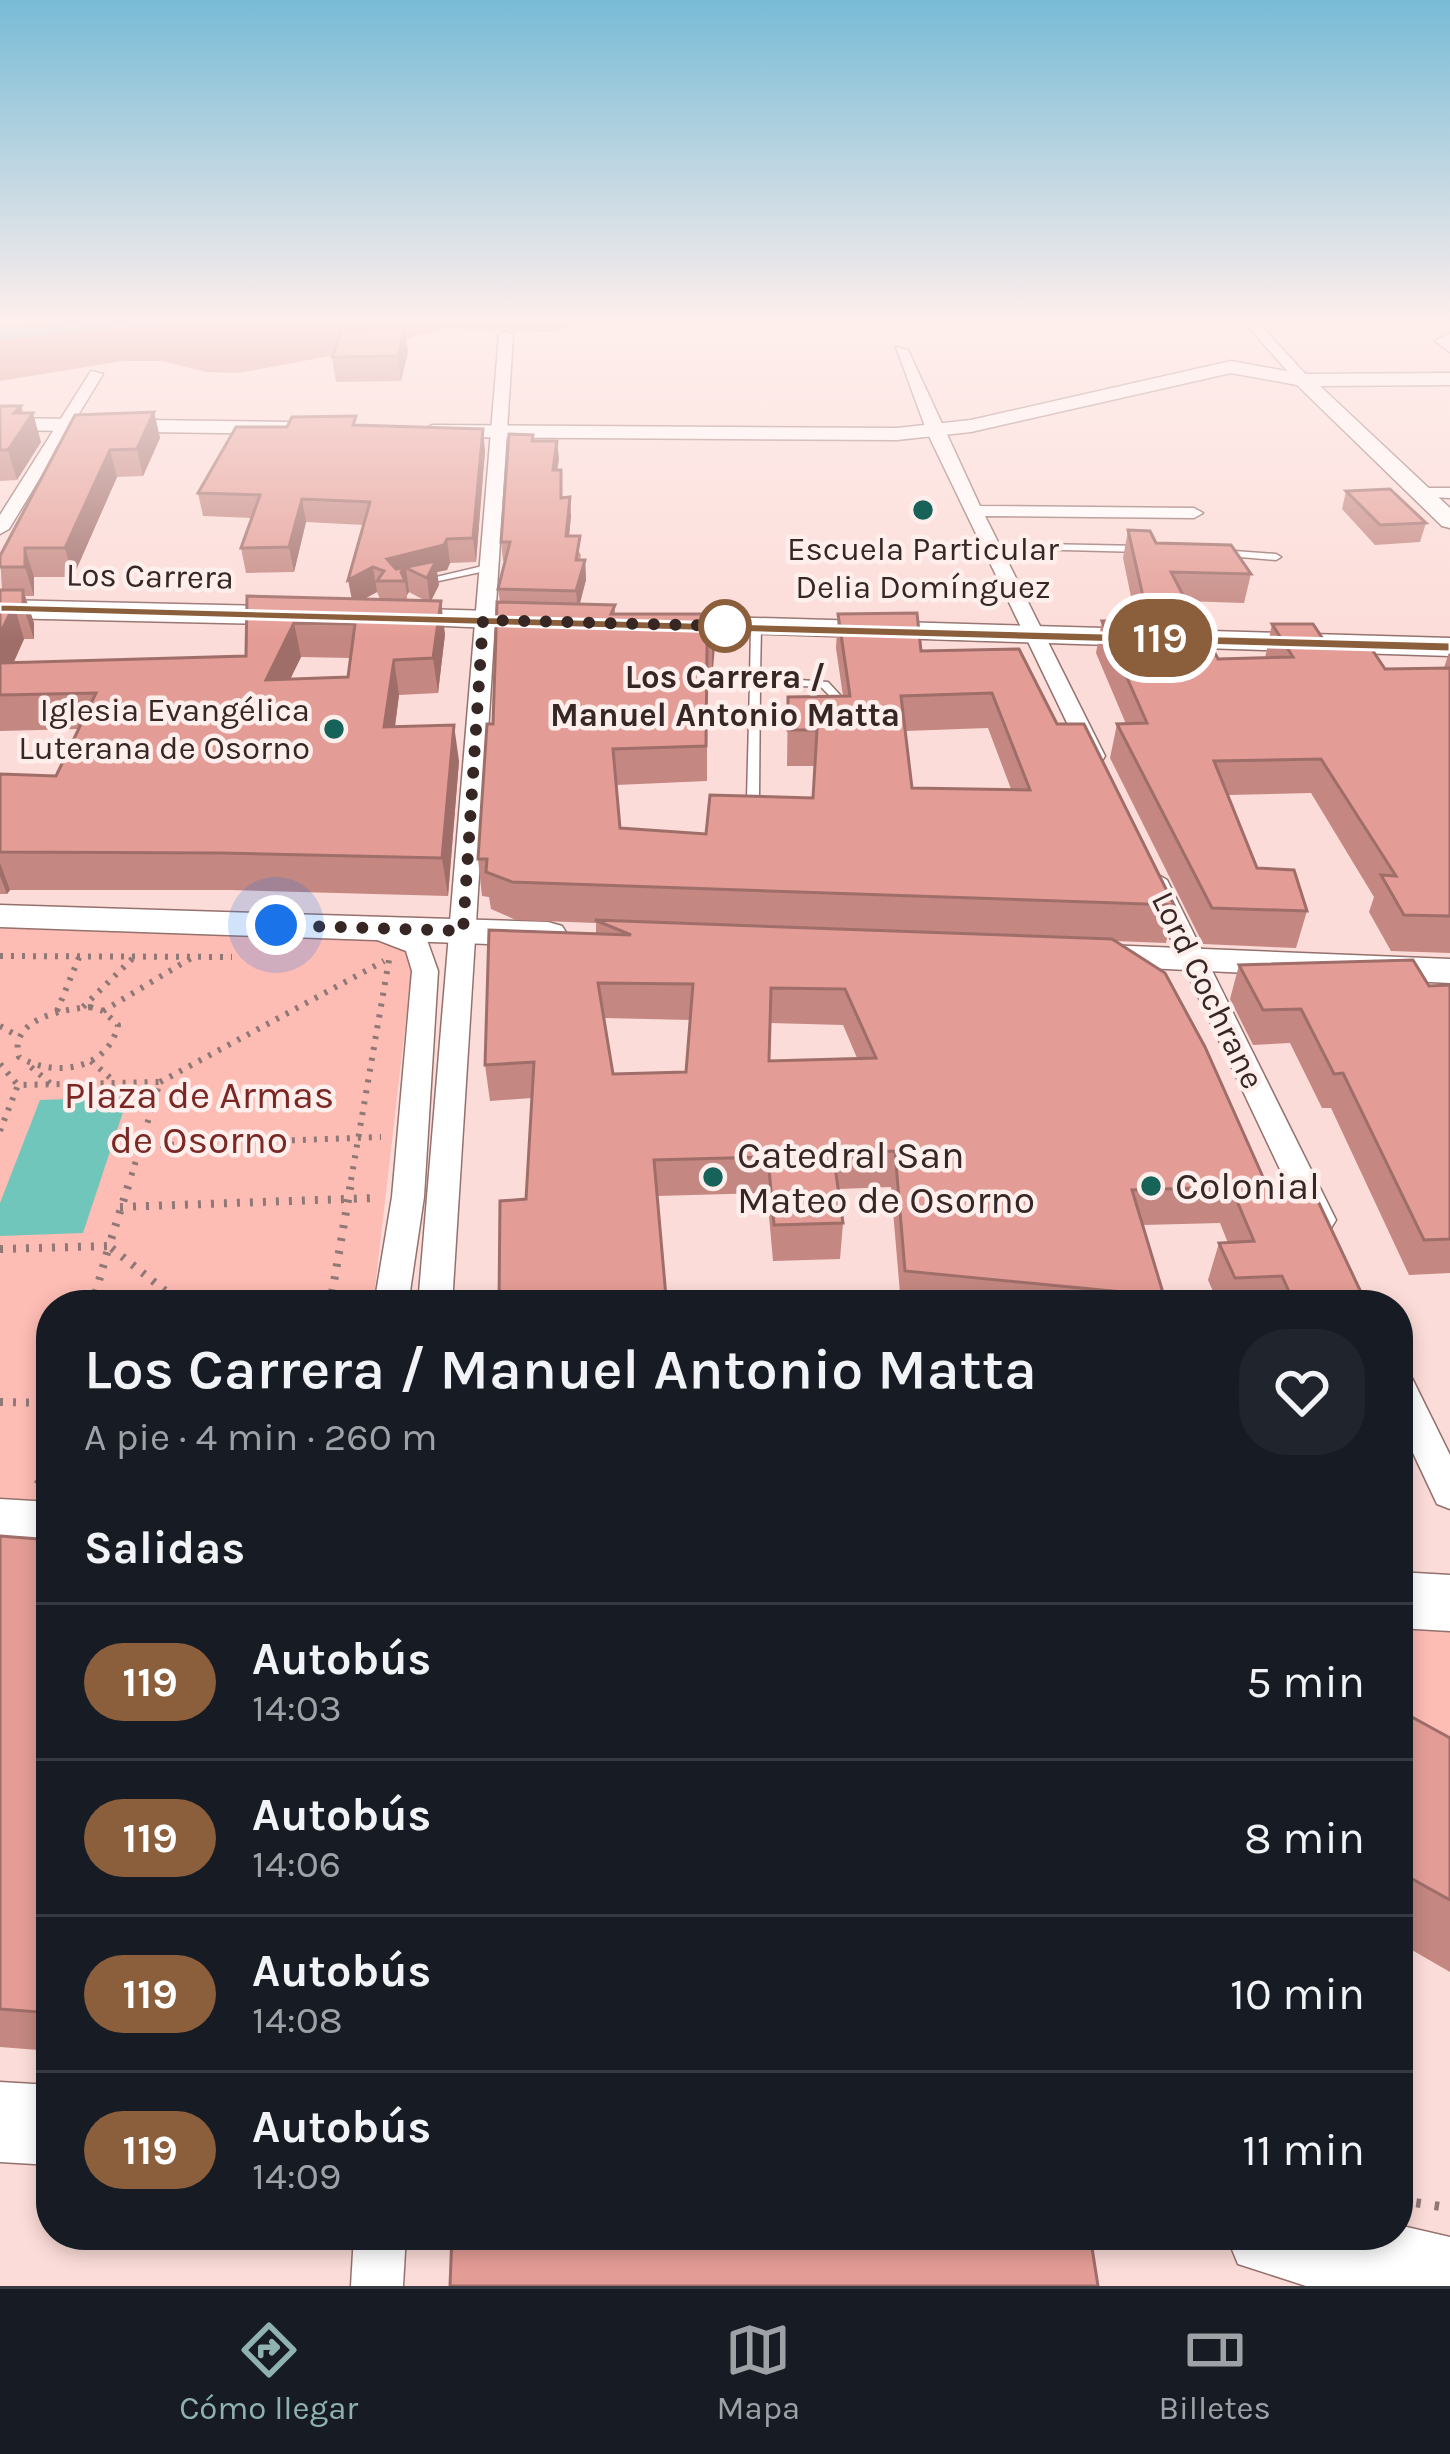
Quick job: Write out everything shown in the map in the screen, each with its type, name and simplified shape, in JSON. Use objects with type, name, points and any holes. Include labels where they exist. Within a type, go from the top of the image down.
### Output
[{"type":"main road","name":"Los Carrera","points":[[0,609],[425,611],[483,620],[1450,647]]},
{"type":"main road","points":[[0,916],[375,948],[463,931],[598,936]]},
{"type":"main road","points":[[1042,954],[1450,971]]},
{"type":"main road","points":[[1413,1601],[1450,1603]]},
{"type":"main road","points":[[0,2122],[36,2124]]},
{"type":"main road","points":[[1329,2250],[1450,2279]]},
{"type":"street","points":[[0,530],[63,427]]},
{"type":"street","points":[[201,427],[318,429]]},
{"type":"street","points":[[436,1290],[496,427]]},
{"type":"street","points":[[932,427],[1108,787]]},
{"type":"street","points":[[413,430],[934,432],[958,427]]},
{"type":"street","points":[[1353,427],[1450,521]]},
{"type":"street","points":[[1422,493],[1450,493]]},
{"type":"street","points":[[973,511],[1195,513]]},
{"type":"street","name":"Lord Cochrane","points":[[1138,847],[1331,1245]]},
{"type":"street","points":[[375,948],[418,946],[425,971],[408,1197],[393,1290]]},
{"type":"street","points":[[1413,1415],[1450,1492]]},
{"type":"street","points":[[377,2286],[379,2250]]},
{"type":"lane","points":[[990,546],[1161,550]]},
{"type":"lane","points":[[1208,553],[1276,556]]},
{"type":"lane","points":[[406,584],[487,568]]},
{"type":"lane","points":[[754,798],[756,627]]},
{"type":"lane","points":[[754,680],[824,684],[835,695],[836,712]]},
{"type":"path","points":[[18,1085],[160,1082],[375,948],[418,946]]},
{"type":"path","points":[[333,1290],[357,1138],[375,948]]},
{"type":"path","points":[[57,1011],[80,955]]},
{"type":"path","points":[[0,956],[238,957]]},
{"type":"path","points":[[83,1007],[135,956]]},
{"type":"path","points":[[103,1011],[195,957]]},
{"type":"path","points":[[28,1064],[58,1070],[91,1061],[114,1044],[119,1034],[113,1016],[83,1007],[57,1011],[28,1026],[16,1047],[28,1064],[51,1084]]},
{"type":"path","points":[[0,1026],[19,1037]]},
{"type":"path","points":[[91,1061],[116,1083]]},
{"type":"path","points":[[0,1064],[18,1085]]},
{"type":"path","points":[[96,1290],[160,1082]]},
{"type":"path","points":[[0,1131],[18,1085]]},
{"type":"path","points":[[138,1146],[412,1136]]},
{"type":"path","points":[[120,1207],[408,1197]]},
{"type":"path","points":[[0,1249],[109,1246],[164,1290]]},
{"type":"path","points":[[0,1402],[36,1403]]},
{"type":"path","points":[[1413,2202],[1450,2208]]},
{"type":"green space","name":"Plaza de Armas de Osorno","points":[[0,926],[374,933],[407,951],[412,968],[375,1290],[36,1290],[36,1502],[0,1501]]},
{"type":"green space","points":[[1413,1600],[1450,1602],[1450,1789],[1413,1768]]},
{"type":"water","points":[[128,1097],[83,1233],[0,1236],[0,1203],[40,1100]]},
{"type":"building","points":[[0,427],[24,427],[8,450],[0,450]]},
{"type":"building","points":[[69,427],[147,427],[137,449],[110,450],[65,548],[25,548],[25,567],[0,567],[0,556]]},
{"type":"building","points":[[236,427],[483,429],[473,538],[447,539],[444,545],[387,559],[396,569],[436,561],[427,578],[406,568],[401,572],[405,581],[377,581],[384,571],[373,567],[348,580],[370,502],[302,499],[289,547],[241,548],[260,495],[198,493]]},
{"type":"building","points":[[509,434],[533,435],[532,441],[557,441],[553,470],[561,470],[561,498],[570,497],[566,536],[580,536],[576,560],[585,560],[576,591],[498,589],[510,542],[501,542]]},
{"type":"building","points":[[1390,489],[1426,523],[1380,525],[1346,491]]},
{"type":"building","points":[[1128,530],[1150,531],[1156,543],[1231,545],[1251,574],[1171,572],[1184,597],[1143,596]]},
{"type":"building","points":[[0,590],[23,590],[23,606],[14,605],[0,634]]},
{"type":"building","points":[[247,596],[441,601],[433,658],[394,660],[384,727],[454,725],[442,858],[0,852],[0,774],[56,776],[96,693],[0,695],[0,663],[246,656]],"holes":[[[294,623],[355,624],[348,677],[266,680]]]},
{"type":"building","points":[[497,602],[615,605],[611,614],[715,614],[712,645],[707,645],[706,746],[613,749],[620,828],[706,834],[710,795],[813,798],[817,730],[788,730],[788,697],[850,696],[838,614],[917,613],[921,651],[1019,649],[1057,724],[1084,724],[1174,905],[512,882],[486,872],[487,859],[478,859],[487,724],[493,724]],"holes":[[[992,693],[1030,790],[912,788],[901,696]]]},
{"type":"building","points":[[1102,621],[1198,621],[1218,659],[1293,657],[1272,624],[1313,624],[1329,648],[1371,648],[1385,669],[1450,668],[1450,916],[1404,915],[1381,875],[1396,876],[1321,759],[1214,761],[1257,868],[1294,870],[1307,911],[1212,908],[1117,724],[1147,723]]},
{"type":"building","points":[[595,920],[1112,939],[1165,973],[1205,1047],[1267,1186],[1310,1184],[1360,1290],[1288,1290],[1282,1276],[1235,1278],[1219,1243],[1254,1241],[1231,1187],[1132,1190],[1162,1290],[1102,1290],[905,1271],[895,1151],[833,1153],[843,1223],[774,1225],[768,1157],[654,1160],[665,1290],[499,1290],[500,1201],[526,1199],[534,1062],[485,1065],[489,930],[631,935]],"holes":[[[598,983],[693,984],[686,1072],[613,1074]],[[771,988],[845,989],[876,1058],[769,1061]]]},
{"type":"building","points":[[1413,960],[1429,986],[1450,985],[1450,1239],[1424,1240],[1343,1073],[1334,1074],[1301,1009],[1263,1010],[1239,965]]},
{"type":"building","points":[[0,1536],[36,1539],[36,2012],[0,2009]]},
{"type":"building","points":[[1413,1718],[1450,1738],[1450,1900],[1413,1879]]},
{"type":"building","points":[[451,2250],[1092,2250],[1098,2286],[450,2286]]},
{"type":"bus line","name":"119","points":[[0,609],[1450,647]]},
{"type":"place","name":"Escuela Particular Delia Domínguez","points":[[923,510]]},
{"type":"place","name":"Los Carrera / Manuel Antonio Matta","points":[[725,626]]},
{"type":"place","name":"Iglesia Evangélica Luterana de Osorno","points":[[334,729]]},
{"type":"place","name":"Catedral San Mateo de Osorno","points":[[713,1177]]},
{"type":"place","name":"Colonial","points":[[1151,1186]]},
{"type":"route","points":[[276,925],[463,931],[483,620],[725,626]]}]
